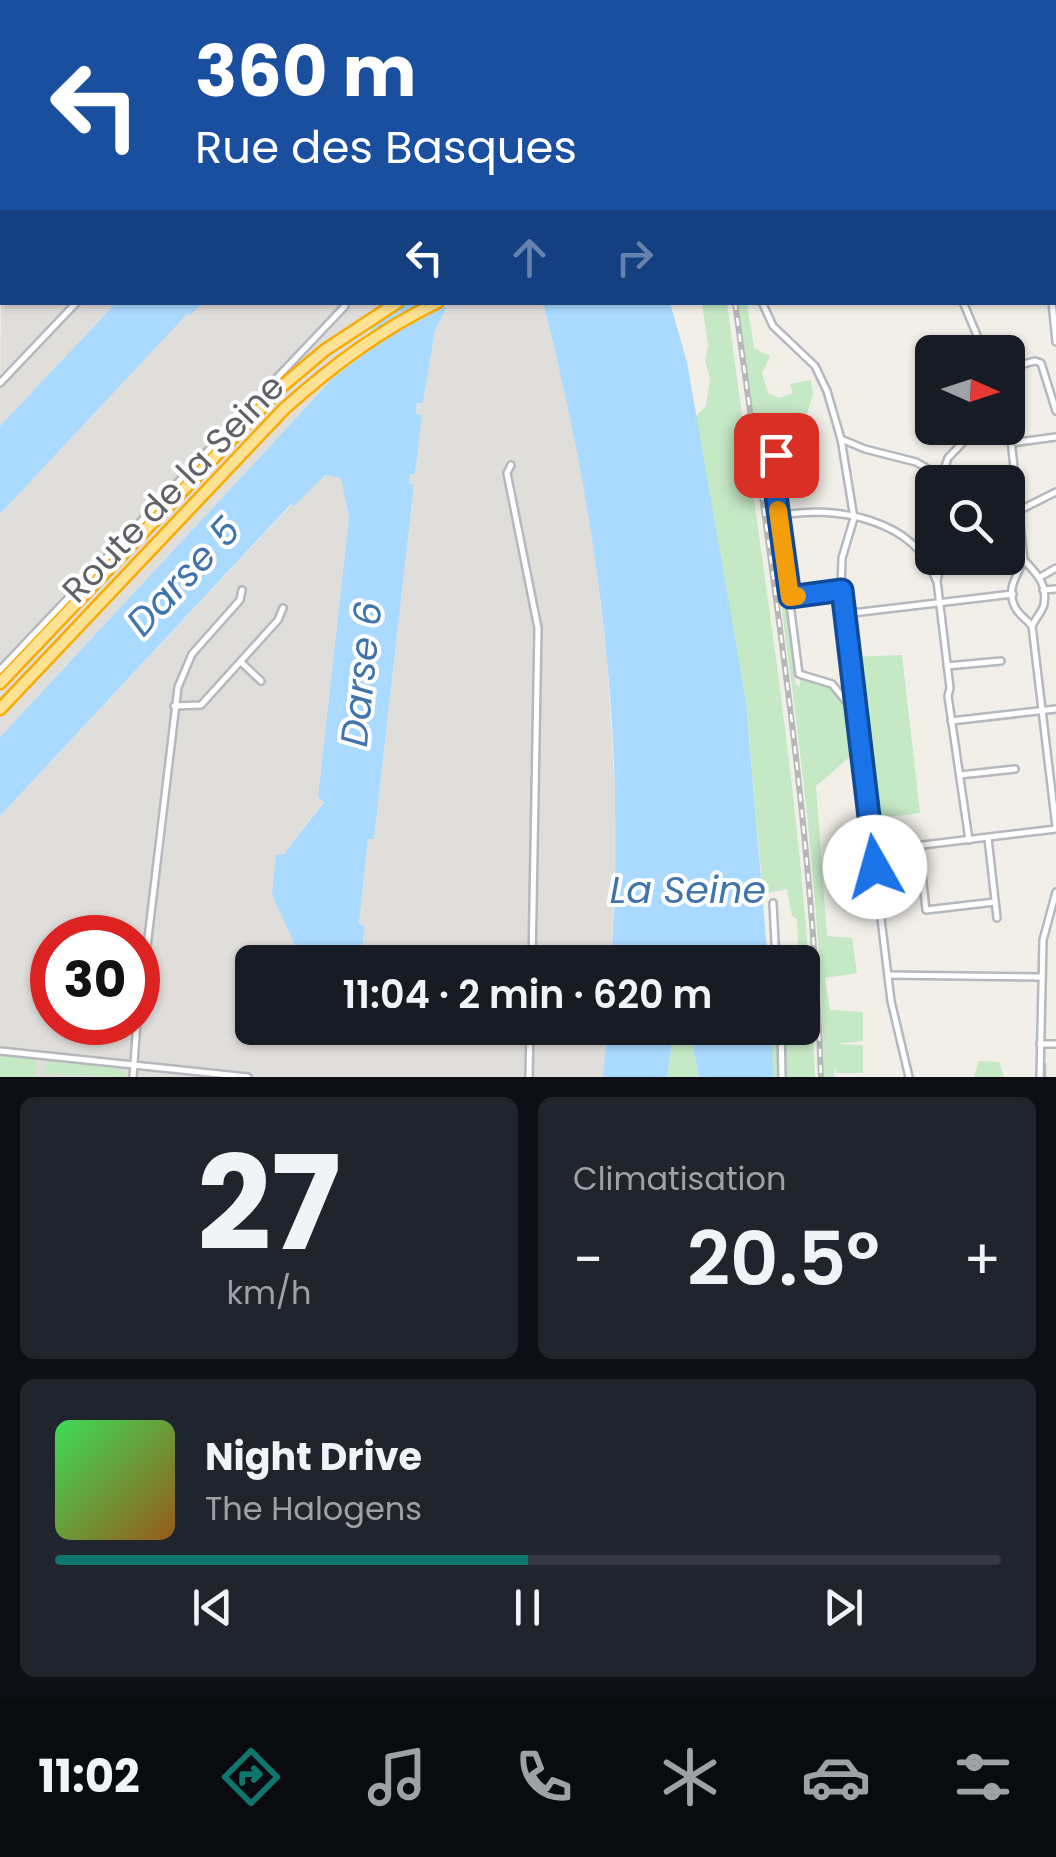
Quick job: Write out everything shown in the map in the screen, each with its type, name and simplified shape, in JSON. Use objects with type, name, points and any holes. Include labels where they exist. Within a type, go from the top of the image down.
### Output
[{"type":"highway","points":[[0,683],[280,388],[325,350],[393,305]]},
{"type":"highway","points":[[0,709],[284,409],[374,336],[432,305]]},
{"type":"street","points":[[0,383],[74,305]]},
{"type":"street","points":[[763,305],[773,326],[815,366],[828,391],[841,439],[854,518],[842,558],[844,614],[888,974],[909,1077]]},
{"type":"street","points":[[965,305],[977,335]]},
{"type":"street","points":[[1052,305],[1056,342]]},
{"type":"street","name":"Route de la Seine","points":[[0,670],[346,306]]},
{"type":"street","points":[[1025,364],[1041,363],[1050,381],[1056,411]]},
{"type":"street","points":[[1025,441],[1056,437]]},
{"type":"street","points":[[841,439],[922,465]]},
{"type":"street","points":[[946,465],[961,445]]},
{"type":"street","points":[[776,455],[772,466],[799,674],[832,684],[848,701],[856,718]]},
{"type":"street","points":[[511,465],[507,473],[538,628],[532,945]]},
{"type":"street","points":[[1025,508],[1056,492]]},
{"type":"street","points":[[778,516],[814,512],[888,527],[916,546],[932,569],[939,593]]},
{"type":"street","points":[[1025,564],[1041,576],[1043,590],[1044,604],[1032,626]]},
{"type":"street","points":[[1041,576],[1056,568]]},
{"type":"street","points":[[938,575],[950,721],[969,840]]},
{"type":"street","points":[[873,851],[1056,828],[1032,626],[1016,608],[1012,580],[1015,575]]},
{"type":"street","points":[[1043,590],[1056,588]]},
{"type":"street","points":[[150,915],[178,687],[192,654],[240,600],[242,590]]},
{"type":"street","points":[[790,597],[842,590]]},
{"type":"street","points":[[844,614],[1013,594]]},
{"type":"street","points":[[174,706],[201,705],[278,620],[283,608]]},
{"type":"street","points":[[1026,617],[1036,616]]},
{"type":"street","points":[[947,666],[1001,660]]},
{"type":"street","points":[[241,662],[261,681]]},
{"type":"street","points":[[950,721],[1056,709]]},
{"type":"street","points":[[960,774],[1016,769]]},
{"type":"street","points":[[988,838],[997,918]]},
{"type":"street","points":[[918,846],[926,910],[995,902]]},
{"type":"street","points":[[1040,1077],[1044,932],[1056,892]]},
{"type":"street","points":[[773,902],[775,945]]},
{"type":"street","points":[[888,974],[1042,977]]},
{"type":"street","points":[[1040,1044],[1056,1044]]},
{"type":"street","points":[[132,1077],[136,1045]]},
{"type":"street","points":[[530,1045],[530,1077]]},
{"type":"street","points":[[781,1045],[782,1077]]},
{"type":"street","points":[[0,1050],[248,1077]]},
{"type":"shaded area","points":[[1,305],[114,305],[0,426]]},
{"type":"shaded area","points":[[201,305],[383,305],[370,331],[323,389],[0,737],[0,514],[188,312],[191,315]]},
{"type":"shaded area","points":[[448,305],[543,305],[576,436],[591,521],[607,659],[617,826],[612,945],[362,945],[365,927],[359,925],[368,839],[374,839],[414,486],[408,485],[410,473],[415,474],[421,415],[416,414],[418,402],[423,403],[435,330]]},
{"type":"shaded area","points":[[330,474],[344,483],[349,517],[318,797],[324,801],[284,854],[303,945],[235,945],[235,1045],[606,1045],[603,1077],[0,1077],[0,816],[292,504]]},
{"type":"green space","points":[[702,305],[727,305],[780,689],[807,945],[798,945],[797,919],[792,916],[787,889],[763,894],[746,701],[695,417],[706,406],[710,378],[705,361],[708,346]]},
{"type":"green space","points":[[738,305],[747,305],[754,348],[770,356],[762,373],[768,393],[779,398],[793,393],[790,384],[811,380],[813,395],[807,414],[783,417],[787,435],[773,448],[769,466],[796,685],[800,686],[800,676],[830,685],[843,696],[841,701],[846,703],[852,718],[857,748],[854,746],[853,754],[816,786],[827,936],[852,938],[857,973],[825,978],[830,1010],[863,1012],[863,1041],[835,1044],[863,1045],[863,1073],[836,1073],[835,1064],[834,1077],[824,1077],[820,945],[804,786]]},
{"type":"green space","points":[[902,655],[920,813],[872,819],[853,657]]},
{"type":"green space","points":[[672,1045],[692,1045],[699,1077],[667,1077]]},
{"type":"green space","points":[[772,1045],[813,1045],[815,1077],[772,1077]]},
{"type":"green space","points":[[0,1055],[36,1059],[37,1077],[0,1077]]},
{"type":"green space","points":[[48,1060],[121,1069],[127,1077],[43,1074]]},
{"type":"green space","points":[[979,1061],[999,1062],[1004,1077],[974,1077]]},
{"type":"water","points":[[114,305],[201,305],[191,315],[188,313],[0,514],[0,426]]},
{"type":"water","points":[[383,305],[448,305],[435,330],[423,403],[417,403],[416,414],[422,415],[415,474],[410,474],[409,484],[414,485],[374,839],[368,839],[359,924],[365,926],[362,945],[295,945],[272,895],[276,855],[284,854],[324,802],[318,797],[349,517],[341,478],[325,475],[294,506],[291,504],[0,816],[0,737],[323,389],[370,331]]},
{"type":"water","name":"La Seine","points":[[543,305],[671,305],[687,362],[746,701],[767,945],[612,945],[615,796],[611,713],[604,630],[580,465]]},
{"type":"water","points":[[606,1045],[672,1045],[667,1077],[603,1077]]},
{"type":"water","points":[[692,1045],[772,1045],[773,1077],[699,1077]]},
{"type":"pier","points":[[420,305],[448,305],[387,337],[310,395],[354,343]]},
{"type":"tram line","points":[[1045,1064],[1045,1077]]},
{"type":"railway","points":[[735,305],[799,786],[821,1077]]},
{"type":"slow traffic","points":[[778,510],[790,597],[797,596]]},
{"type":"route","points":[[776,455],[772,466],[790,597],[842,590],[875,867]]},
{"type":"water label","name":"Darse 5","points":[[183,576]]},
{"type":"water label","name":"Darse 6","points":[[361,674]]}]
